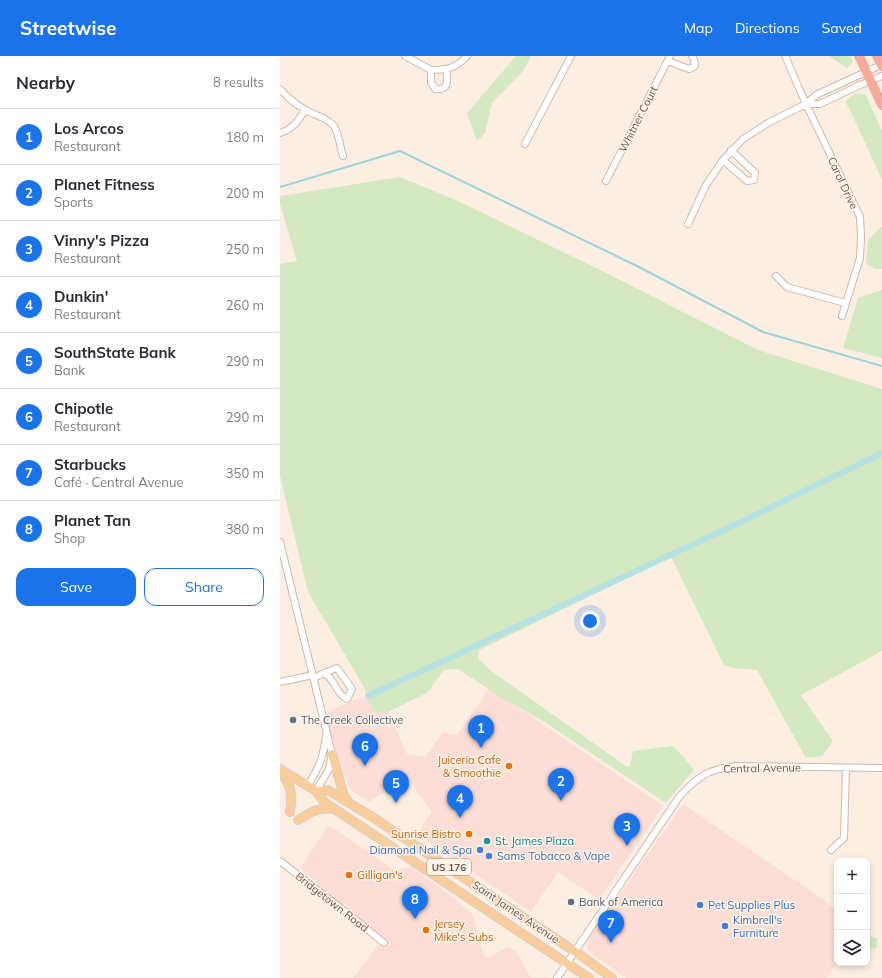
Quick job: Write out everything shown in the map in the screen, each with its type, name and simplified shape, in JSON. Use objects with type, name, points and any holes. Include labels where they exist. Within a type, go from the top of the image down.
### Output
[{"type":"highway","points":[[859,56],[882,105]]},
{"type":"main road","points":[[332,754],[344,796],[350,803]]},
{"type":"main road","points":[[280,770],[290,785],[292,792],[290,812]]},
{"type":"main road","name":"Saint James Avenue","points":[[280,770],[308,785],[316,791],[324,802],[589,978]]},
{"type":"main road","name":"Saint James Avenue","points":[[316,791],[328,790],[350,803],[416,845],[612,978]]},
{"type":"main road","points":[[298,820],[315,810],[325,808],[335,809]]},
{"type":"street","points":[[405,56],[431,70],[446,70],[461,63],[468,56]]},
{"type":"street","points":[[525,144],[571,56]]},
{"type":"street","points":[[669,58],[688,69],[695,66],[692,56]]},
{"type":"street","name":"Carol Drive","points":[[785,56],[806,104],[860,217],[860,258],[842,316]]},
{"type":"street","name":"Whitner Court","points":[[606,181],[669,58]]},
{"type":"street","points":[[688,224],[706,185],[731,150],[743,139],[768,123],[806,104],[816,95],[866,71],[880,62]]},
{"type":"street","points":[[431,70],[431,82],[435,89],[440,90],[444,88],[448,82],[446,70]]},
{"type":"street","points":[[806,104],[820,104],[870,80],[882,76]]},
{"type":"street","points":[[280,90],[305,110],[327,120],[333,126],[337,134],[343,156]]},
{"type":"street","points":[[280,134],[290,129],[297,123],[305,110]]},
{"type":"street","points":[[723,160],[747,181],[754,180],[755,173],[731,150]]},
{"type":"street","points":[[776,276],[787,286],[845,303]]},
{"type":"street","points":[[280,542],[332,754],[329,769],[316,791]]},
{"type":"street","points":[[280,682],[313,677],[324,673],[338,668],[352,689],[347,700],[340,695],[333,681],[324,673]]},
{"type":"street","points":[[308,785],[320,764],[324,753],[326,731]]},
{"type":"street","name":"Central Avenue","points":[[557,978],[566,962],[609,902],[679,797],[703,774],[721,767],[736,766],[882,768]]},
{"type":"street","points":[[831,850],[844,838],[846,768]]},
{"type":"street","name":"Bridgetown Road","points":[[280,861],[384,943]]},
{"type":"shaded area","points":[[490,688],[663,806],[599,900],[558,872],[531,912],[417,834],[432,812],[406,776],[369,802],[350,789],[318,716],[373,692],[384,702],[407,754],[425,757],[443,732],[457,735]]},
{"type":"shaded area","points":[[683,804],[824,900],[834,908],[835,966],[826,978],[626,978],[593,955],[587,948],[589,938]]},
{"type":"shaded area","points":[[329,825],[394,870],[412,867],[455,899],[473,915],[484,956],[488,958],[507,947],[515,951],[531,978],[353,978],[383,938],[300,868]]},
{"type":"green space","points":[[516,56],[531,56],[523,71],[492,103],[485,133],[477,141],[467,113]]},
{"type":"green space","points":[[829,56],[850,56],[853,62],[847,68]]},
{"type":"green space","points":[[856,93],[866,95],[882,131],[882,180],[845,101]]},
{"type":"green space","points":[[400,177],[458,201],[602,271],[758,350],[882,389],[882,651],[801,695],[833,741],[822,756],[806,758],[757,670],[733,668],[724,665],[671,557],[479,650],[478,658],[490,670],[627,767],[630,766],[633,751],[672,746],[682,755],[694,770],[666,803],[543,721],[502,698],[458,669],[444,670],[427,693],[386,713],[372,712],[364,687],[308,592],[280,476],[280,264],[297,261],[280,204],[280,196]]},
{"type":"green space","points":[[881,227],[882,269],[875,269],[866,264],[868,240]]},
{"type":"green space","points":[[882,290],[882,358],[843,348],[858,298]]},
{"type":"green space","points":[[870,937],[878,938],[876,949],[870,948]]},
{"type":"waterway","points":[[280,187],[400,151],[639,267],[763,332],[882,366]]},
{"type":"waterway","points":[[368,696],[741,522],[882,453]]},
{"type":"place","name":"The Creek Collective","points":[[293,720]]},
{"type":"place","name":"Los Arcos","points":[[481,748]]},
{"type":"place","name":"Chipotle","points":[[365,766]]},
{"type":"place","name":"Juiceria Cafe & Smoothie","points":[[509,766]]},
{"type":"place","name":"Planet Fitness","points":[[561,801]]},
{"type":"place","name":"SouthState Bank","points":[[396,803]]},
{"type":"place","name":"Dunkin'","points":[[460,818]]},
{"type":"place","name":"Sunrise Bistro","points":[[469,834]]},
{"type":"place","name":"St. James Plaza","points":[[487,841]]},
{"type":"place","name":"Vinny's Pizza","points":[[627,846]]},
{"type":"place","name":"Diamond Nail & Spa","points":[[480,850]]},
{"type":"place","name":"Sams Tobacco & Vape","points":[[489,856]]},
{"type":"place","name":"Gilligan's","points":[[349,875]]},
{"type":"place","name":"Bank of America","points":[[571,902]]},
{"type":"place","name":"Pet Supplies Plus","points":[[700,905]]},
{"type":"place","name":"Planet Tan","points":[[415,919]]},
{"type":"place","name":"Kimbrell's Furniture","points":[[725,926]]},
{"type":"place","name":"Jersey Mike's Subs","points":[[426,930]]},
{"type":"place","name":"Starbucks","points":[[611,943]]}]
